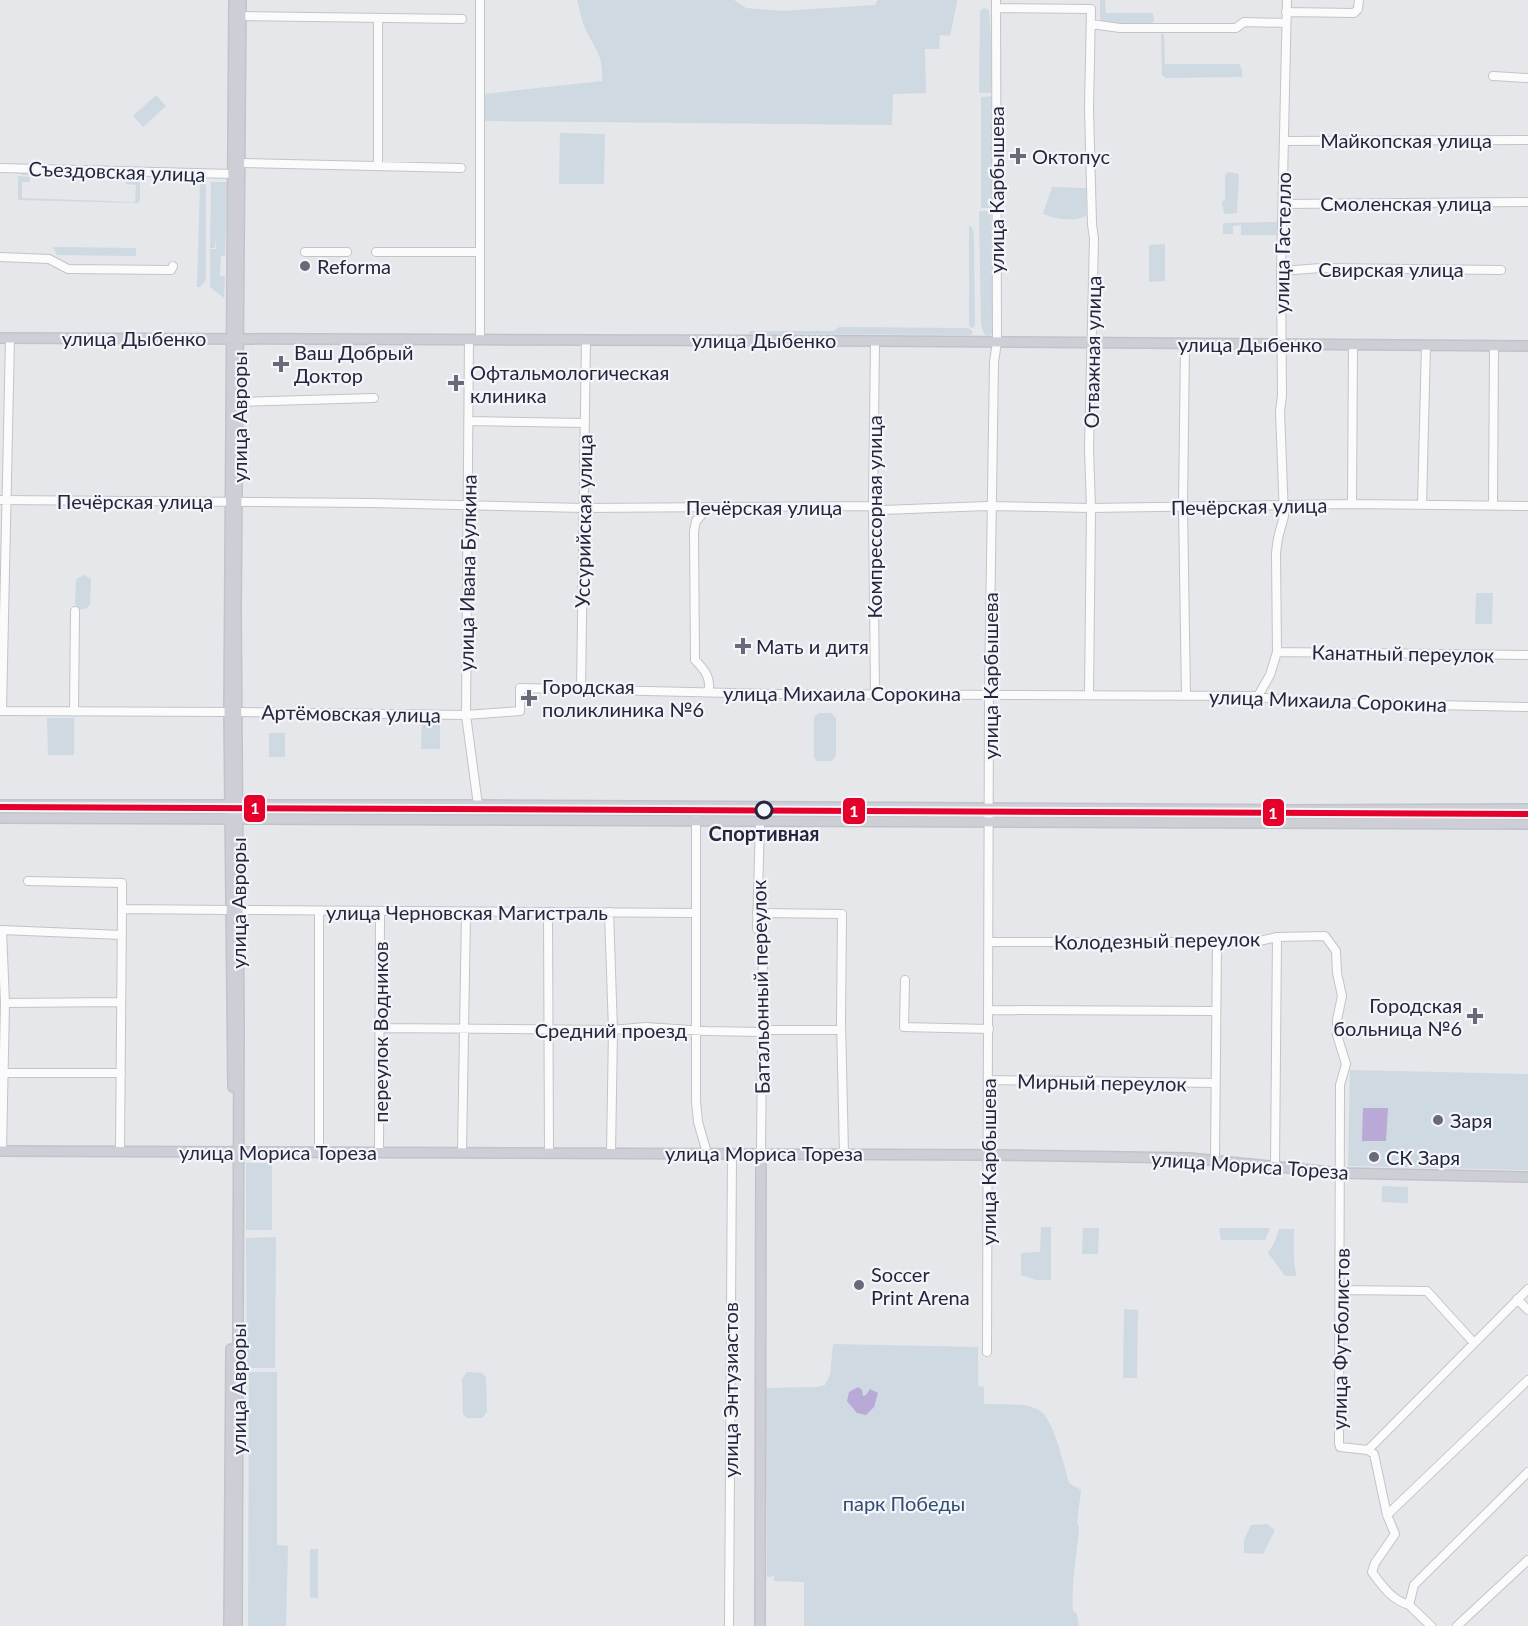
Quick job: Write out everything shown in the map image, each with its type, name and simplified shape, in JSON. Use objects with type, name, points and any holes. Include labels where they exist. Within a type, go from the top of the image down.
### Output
[{"type":"main road","name":"улица Авроры","points":[[234,0],[234,502]]},
{"type":"main road","name":"улица Авроры","points":[[237,1626],[234,819],[229,712],[238,402],[235,339],[240,163],[241,0]]},
{"type":"main road","name":"улица Дыбенко","points":[[5,338],[1528,346]]},
{"type":"main road","points":[[0,805],[1528,809],[1528,824],[0,818]]},
{"type":"main road","points":[[696,806],[696,820]]},
{"type":"main road","points":[[1016,808],[1016,821]]},
{"type":"main road","name":"улица Мориса Тореза","points":[[1,1151],[988,1155],[1215,1159],[1341,1173],[1528,1177]]},
{"type":"main road","name":"улица Авроры","points":[[229,1626],[236,1152]]},
{"type":"main road","name":"улица Энтузиастов","points":[[760,1626],[761,1154]]},
{"type":"street","points":[[480,0],[480,340]]},
{"type":"street","name":"улица Гастелло","points":[[1258,696],[1270,675],[1277,652],[1276,553],[1284,516],[1280,420],[1287,0]]},
{"type":"street","points":[[1286,12],[1354,13],[1360,1]]},
{"type":"street","name":"Отважная улица","points":[[996,4],[1091,9],[1089,109],[1094,239],[1089,449],[1091,508],[1089,695]]},
{"type":"street","name":"улица Карбышева","points":[[987,1352],[989,693],[994,362],[997,342],[996,4]]},
{"type":"street","points":[[241,16],[462,19]]},
{"type":"street","points":[[378,18],[378,166]]},
{"type":"street","points":[[1091,24],[1120,28],[1236,28],[1244,22],[1286,23]]},
{"type":"street","points":[[1493,76],[1528,78]]},
{"type":"street","name":"Майкопская улица","points":[[1284,141],[1528,140]]},
{"type":"street","points":[[240,163],[461,168]]},
{"type":"street","name":"Съездовская улица","points":[[0,168],[233,174]]},
{"type":"street","name":"Смоленская улица","points":[[1283,204],[1528,202]]},
{"type":"street","points":[[305,252],[347,252]]},
{"type":"street","points":[[376,252],[480,252]]},
{"type":"street","points":[[0,257],[49,259],[68,269],[171,270],[173,266]]},
{"type":"street","name":"Свирская улица","points":[[1281,271],[1322,268],[1501,270]]},
{"type":"street","points":[[1,711],[5,338]]},
{"type":"street","name":"улица Ивана Булкина","points":[[469,339],[466,715],[478,805]]},
{"type":"street","name":"Уссурийская улица","points":[[581,690],[586,340]]},
{"type":"street","name":"Компрессорная улица","points":[[875,341],[873,506],[875,693]]},
{"type":"street","points":[[1185,344],[1183,506],[1186,696]]},
{"type":"street","points":[[1352,504],[1353,345]]},
{"type":"street","points":[[1422,505],[1426,345]]},
{"type":"street","points":[[1493,506],[1494,346]]},
{"type":"street","points":[[238,402],[374,398]]},
{"type":"street","points":[[469,421],[584,423]]},
{"type":"street","name":"Печёрская улица","points":[[3,500],[584,508],[873,506],[883,510],[1352,504],[1528,506]]},
{"type":"street","points":[[708,693],[709,679],[704,668],[695,660],[694,531],[696,521],[709,507]]},
{"type":"street","points":[[74,712],[75,611]]},
{"type":"street","name":"Канатный переулок","points":[[1277,652],[1528,655]]},
{"type":"street","name":"улица Михаила Сорокина","points":[[466,715],[520,711],[520,688],[708,693],[1258,696],[1298,702],[1528,707]]},
{"type":"street","name":"Артёмовская улица","points":[[1,711],[466,715]]},
{"type":"street","points":[[696,820],[697,1112],[706,1153]]},
{"type":"street","name":"Батальонный переулок","points":[[760,820],[757,929],[761,929],[763,940],[761,1154]]},
{"type":"street","points":[[28,881],[122,883],[120,1151]]},
{"type":"street","name":"улица Черновская Магистраль","points":[[122,909],[696,913]]},
{"type":"street","points":[[319,911],[319,1152]]},
{"type":"street","name":"переулок Водников","points":[[380,911],[380,1152]]},
{"type":"street","points":[[462,1152],[466,912]]},
{"type":"street","points":[[548,912],[549,1152]]},
{"type":"street","points":[[609,912],[613,1030],[611,1153]]},
{"type":"street","points":[[757,913],[842,914],[841,1030],[844,1154]]},
{"type":"street","points":[[1,1151],[5,1003],[2,930],[122,935]]},
{"type":"street","name":"Колодезный переулок","points":[[989,942],[1258,942],[1277,937],[1325,936]]},
{"type":"street","name":"улица Футболистов","points":[[1325,936],[1336,951],[1337,973],[1342,996],[1337,1020],[1337,1038],[1346,1064],[1341,1085],[1339,1443],[1340,1447],[1368,1450],[1374,1454],[1387,1515],[1395,1534],[1375,1563],[1372,1572],[1384,1589],[1397,1601],[1409,1605]]},
{"type":"street","points":[[1275,1166],[1277,937]]},
{"type":"street","points":[[1215,1159],[1217,942]]},
{"type":"street","points":[[905,980],[904,1027],[989,1029]]},
{"type":"street","points":[[5,1003],[121,1002]]},
{"type":"street","points":[[989,1010],[1215,1011]]},
{"type":"street","name":"Средний проезд","points":[[380,1028],[613,1030],[645,1027],[762,1032],[767,1030],[841,1030]]},
{"type":"street","points":[[3,1073],[121,1073]]},
{"type":"street","name":"Мирный переулок","points":[[988,1080],[1215,1083]]},
{"type":"street","name":"улица Энтузиастов","points":[[729,1626],[732,1153]]},
{"type":"street","points":[[1368,1450],[1528,1289]]},
{"type":"street","points":[[1341,1290],[1427,1291],[1474,1343]]},
{"type":"street","points":[[1517,1299],[1528,1310]]},
{"type":"street","points":[[1387,1515],[1528,1380]]},
{"type":"street","points":[[1431,1626],[1409,1605],[1414,1585],[1528,1472]]},
{"type":"street","points":[[1457,1626],[1528,1560]]},
{"type":"green space","points":[[577,0],[734,0],[746,8],[781,11],[875,5],[878,0],[957,0],[957,2],[950,36],[940,35],[939,49],[925,49],[926,93],[893,94],[892,125],[484,121],[484,94],[602,81],[600,58],[584,25]]},
{"type":"green space","points":[[1100,0],[1105,0],[1106,13],[1153,13],[1154,22],[1149,24],[1103,22],[1100,18]]},
{"type":"green space","points":[[984,8],[988,9],[990,23],[991,93],[979,93],[980,11]]},
{"type":"green space","points":[[1161,34],[1164,34],[1165,64],[1239,64],[1242,77],[1166,78],[1162,75]]},
{"type":"green space","points":[[156,95],[166,106],[143,127],[133,116]]},
{"type":"green space","points":[[993,96],[992,208],[981,208],[981,97]]},
{"type":"green space","points":[[560,133],[605,134],[604,184],[559,184]]},
{"type":"green space","points":[[21,169],[134,174],[134,179],[21,175]]},
{"type":"green space","points":[[1228,172],[1239,174],[1237,213],[1224,214],[1222,201],[1225,201],[1225,175]]},
{"type":"green space","points":[[18,176],[30,177],[30,182],[22,182],[22,198],[135,202],[136,185],[126,184],[126,181],[140,182],[140,200],[138,203],[18,200]]},
{"type":"green space","points":[[200,182],[206,182],[206,280],[200,287],[197,287]]},
{"type":"green space","points":[[211,182],[227,182],[225,256],[221,256],[220,276],[225,276],[224,298],[210,287],[210,249],[216,249],[216,240],[215,248],[210,248]]},
{"type":"green space","points":[[1052,187],[1086,188],[1086,216],[1065,219],[1043,214]]},
{"type":"green space","points":[[979,211],[991,211],[993,324],[992,334],[987,336],[981,325]]},
{"type":"green space","points":[[1277,222],[1278,235],[1241,235],[1241,225],[1233,226],[1233,234],[1223,234],[1223,223]]},
{"type":"green space","points":[[969,225],[973,229],[974,242],[975,326],[971,328],[969,324]]},
{"type":"green space","points":[[1165,244],[1165,281],[1149,282],[1149,245]]},
{"type":"green space","points":[[53,247],[136,248],[136,256],[57,255]]},
{"type":"green space","points":[[839,327],[968,328],[973,332],[971,335],[750,334],[749,331],[834,331]]},
{"type":"green space","points":[[84,575],[91,579],[90,604],[87,608],[79,609],[75,604],[76,579]]},
{"type":"green space","points":[[1476,593],[1493,593],[1492,624],[1475,624]]},
{"type":"green space","points":[[819,713],[831,713],[836,718],[836,755],[832,761],[817,761],[814,757],[814,717]]},
{"type":"green space","points":[[47,718],[74,718],[74,755],[48,755]]},
{"type":"green space","points":[[422,718],[440,719],[440,749],[421,749]]},
{"type":"green space","points":[[269,733],[285,733],[285,757],[269,757]]},
{"type":"green space","points":[[0,809],[209,810],[211,812],[209,814],[0,813]]},
{"type":"green space","points":[[261,810],[667,811],[669,813],[667,815],[261,815],[259,813]]},
{"type":"green space","points":[[712,812],[978,813],[980,815],[978,818],[712,816],[710,814]]},
{"type":"green space","points":[[1019,814],[1292,814],[1292,818],[1021,817]]},
{"type":"green space","points":[[1299,814],[1521,814],[1523,816],[1521,819],[1299,818]]},
{"type":"green space","name":"Заря","points":[[1350,1070],[1528,1074],[1528,1170],[1348,1166]]},
{"type":"green space","points":[[246,1163],[272,1163],[272,1230],[246,1230]]},
{"type":"green space","points":[[1382,1186],[1408,1187],[1408,1203],[1382,1202]]},
{"type":"green space","points":[[1041,1227],[1051,1227],[1051,1280],[1036,1280],[1021,1275],[1021,1253],[1040,1252]]},
{"type":"green space","points":[[1083,1228],[1099,1228],[1098,1254],[1082,1254]]},
{"type":"green space","points":[[1219,1228],[1270,1228],[1265,1240],[1221,1240]]},
{"type":"green space","points":[[1279,1229],[1294,1229],[1296,1276],[1285,1276],[1268,1253]]},
{"type":"green space","points":[[276,1237],[275,1368],[247,1368],[246,1238]]},
{"type":"green space","points":[[1124,1309],[1138,1310],[1137,1378],[1123,1378]]},
{"type":"green space","name":"парк Победы","points":[[833,1344],[978,1347],[978,1386],[984,1387],[984,1404],[1033,1407],[1044,1415],[1058,1444],[1069,1483],[1081,1490],[1073,1580],[1073,1611],[1077,1614],[1079,1626],[804,1626],[804,1582],[774,1581],[774,1576],[767,1577],[766,1388],[825,1385],[830,1375]]},
{"type":"green space","points":[[249,1372],[277,1372],[277,1545],[288,1546],[286,1626],[248,1626]]},
{"type":"green space","points":[[467,1372],[482,1373],[486,1377],[487,1412],[482,1418],[467,1418],[463,1414],[462,1379]]},
{"type":"green space","points":[[1267,1524],[1275,1530],[1263,1554],[1244,1553],[1244,1540],[1251,1525]]},
{"type":"green space","points":[[310,1549],[318,1549],[318,1598],[310,1598]]},
{"type":"shaded area","points":[[1363,1108],[1388,1108],[1386,1141],[1362,1141]]},
{"type":"shaded area","points":[[858,1387],[862,1390],[863,1396],[870,1389],[878,1393],[874,1407],[866,1415],[857,1413],[847,1401],[849,1392]]},
{"type":"transit line","name":"1","points":[[0,807],[1528,814]]},
{"type":"place","name":"Октопус","points":[[1018,156]]},
{"type":"place","name":"Reforma","points":[[305,266]]},
{"type":"place","name":"Ваш Добрый Доктор","points":[[281,364]]},
{"type":"place","name":"Офтальмологическая клиника","points":[[456,383]]},
{"type":"place","name":"Мать и дитя","points":[[743,646]]},
{"type":"place","name":"Городская поликлиника №6","points":[[529,698]]},
{"type":"place","name":"Спортивная","points":[[764,810]]},
{"type":"place","name":"Городская больница №6","points":[[1475,1016]]},
{"type":"place","name":"Заря","points":[[1438,1120]]},
{"type":"place","name":"СК Заря","points":[[1374,1157]]},
{"type":"place","name":"Soccer Print Arena","points":[[859,1285]]}]
